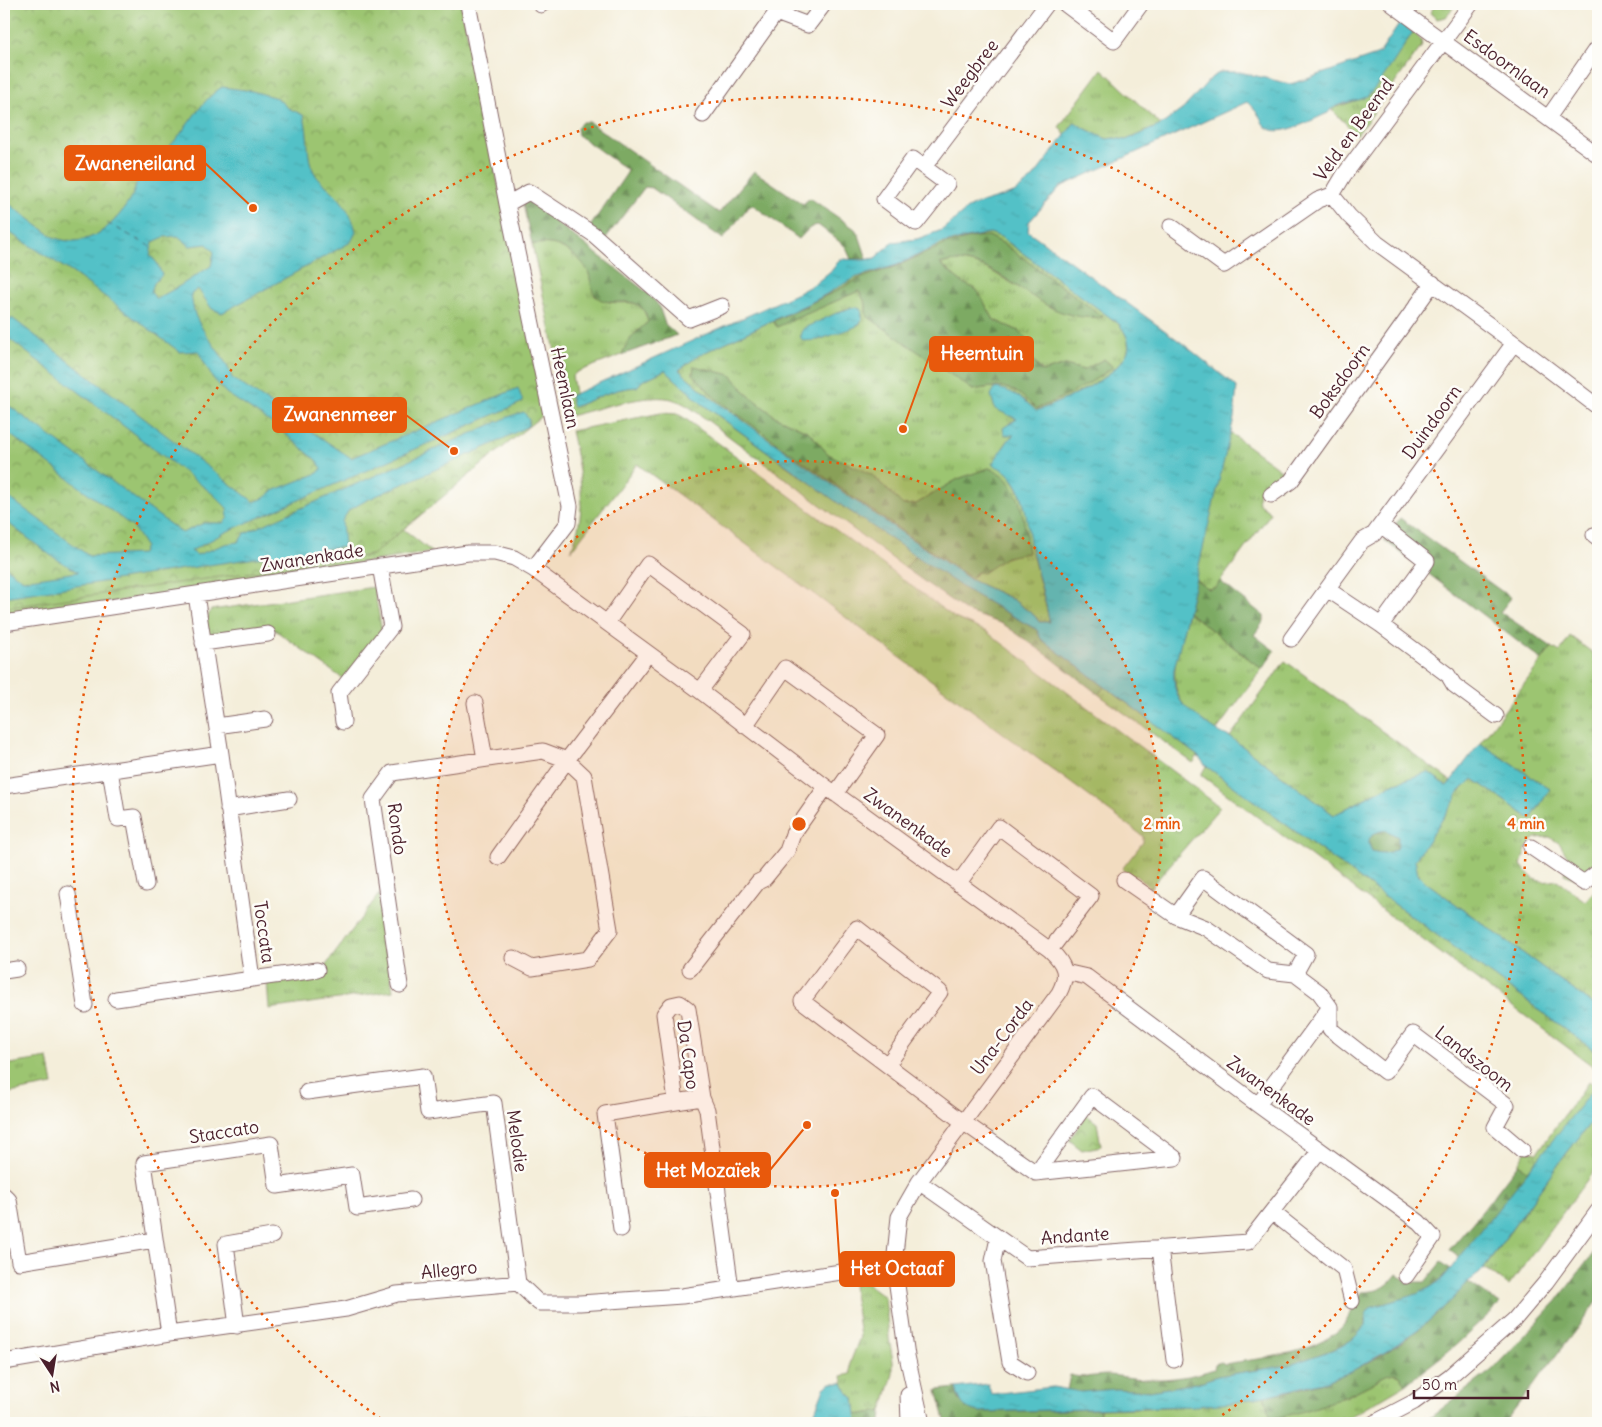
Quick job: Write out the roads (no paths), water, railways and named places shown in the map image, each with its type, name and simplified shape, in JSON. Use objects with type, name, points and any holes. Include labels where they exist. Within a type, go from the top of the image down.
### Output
[{"type":"street","name":"Heemlaan","points":[[468,4],[507,204],[570,506],[568,523],[533,569]]},
{"type":"street","points":[[703,115],[776,13],[808,25],[824,4]]},
{"type":"street","name":"Weegbree","points":[[924,167],[1047,4]]},
{"type":"street","points":[[1065,4],[1114,41],[1141,4]]},
{"type":"street","name":"Esdoornlaan","points":[[1392,4],[1598,155]]},
{"type":"street","name":"Veld en Beemd","points":[[1171,226],[1224,266],[1318,200],[1332,195],[1344,175],[1471,4]]},
{"type":"street","points":[[1548,118],[1598,46]]},
{"type":"street","points":[[507,204],[529,192],[593,234],[689,319],[722,306]]},
{"type":"street","points":[[1332,195],[1349,216],[1377,243],[1514,343],[1598,408]]},
{"type":"street","name":"Boksdoorn","points":[[1271,495],[1291,481],[1433,283]]},
{"type":"street","name":"Duindoorn","points":[[1291,639],[1362,541],[1374,534],[1381,525],[1470,400],[1514,343]]},
{"type":"street","points":[[1381,525],[1427,562],[1381,625]]},
{"type":"street","name":"Zwanenkade","points":[[4,624],[468,553],[495,553],[514,558],[533,569],[606,622],[831,791],[1050,950],[1057,957],[1065,972],[1087,977],[1419,1222],[1433,1237],[1406,1276]]},
{"type":"street","points":[[606,622],[648,564],[743,634],[700,691]]},
{"type":"street","points":[[343,722],[339,693],[391,627],[380,566]]},
{"type":"street","points":[[1327,589],[1381,625],[1448,675],[1454,685],[1496,716]]},
{"type":"street","name":"Toccata","points":[[116,1000],[252,980],[217,726],[196,595]]},
{"type":"street","points":[[204,643],[268,634]]},
{"type":"street","points":[[498,857],[567,760],[648,654]]},
{"type":"street","name":"Zwanenkade","points":[[745,726],[785,668],[877,736],[831,791]]},
{"type":"street","points":[[475,703],[485,759]]},
{"type":"street","points":[[217,726],[265,719]]},
{"type":"street","name":"Rondo","points":[[400,985],[372,799],[392,773],[543,751],[567,760],[584,776],[610,930],[588,959],[532,968],[513,958]]},
{"type":"street","points":[[4,786],[221,754]]},
{"type":"street","points":[[110,770],[118,819],[134,817],[146,884]]},
{"type":"street","points":[[690,969],[758,882],[764,879],[787,851],[793,834],[831,791]]},
{"type":"street","points":[[228,809],[289,799]]},
{"type":"street","name":"Zwanenkade","points":[[958,884],[998,827],[1091,896],[1050,950]]},
{"type":"street","points":[[1531,847],[1584,883],[1598,872]]},
{"type":"street","points":[[1176,916],[1203,878],[1306,954],[1295,974]]},
{"type":"street","points":[[1124,880],[1176,916],[1206,928],[1268,971],[1295,974],[1319,992],[1330,1007],[1258,1105]]},
{"type":"street","points":[[68,894],[85,1005]]},
{"type":"street","points":[[888,1064],[940,992],[857,928],[802,1001],[963,1122],[1036,1173],[1175,1158],[1092,1096],[1036,1173]]},
{"type":"street","points":[[252,980],[317,970]]},
{"type":"street","name":"Una-Corda","points":[[922,1423],[907,1356],[894,1264],[899,1217],[919,1182],[1059,993],[1064,983],[1065,972]]},
{"type":"street","name":"Da Capo","points":[[676,1102],[664,1014],[670,1005],[680,1003],[688,1010],[702,1098],[707,1110],[731,1289]]},
{"type":"street","name":"Landszoom","points":[[1330,1007],[1330,1029],[1385,1072],[1413,1034],[1507,1105],[1495,1127],[1522,1150]]},
{"type":"street","name":"Melodie","points":[[307,1092],[423,1076],[428,1112],[494,1103],[518,1283]]},
{"type":"street","name":"Da Capo","points":[[621,1229],[604,1114],[702,1098]]},
{"type":"street","name":"Staccato","points":[[168,1334],[144,1163],[271,1144],[277,1186],[352,1175],[357,1208],[411,1200]]},
{"type":"street","name":"Andante","points":[[919,1182],[1027,1258],[1248,1242],[1320,1150]]},
{"type":"street","points":[[4,1196],[9,1200],[19,1262],[154,1240]]},
{"type":"street","points":[[1374,1423],[1414,1402],[1450,1376],[1514,1320],[1546,1282],[1598,1211]]},
{"type":"street","points":[[1272,1212],[1344,1269],[1352,1302]]},
{"type":"street","points":[[237,1326],[226,1244],[272,1236]]},
{"type":"street","points":[[998,1238],[994,1261],[1010,1362],[1027,1373]]},
{"type":"street","points":[[1160,1248],[1174,1360]]},
{"type":"street","points":[[518,1283],[539,1303],[580,1303],[682,1296],[894,1264]]},
{"type":"street","name":"Allegro","points":[[4,1362],[168,1334],[237,1326],[346,1309],[397,1294],[518,1283]]},
{"type":"street","name":"Una-Corda","points":[[907,1356],[909,1423]]},
{"type":"water","points":[[1400,23],[1413,32],[1382,78],[1364,98],[1335,107],[1328,113],[1297,127],[1279,131],[1266,127],[1247,102],[1060,187],[1029,222],[1028,231],[1182,343],[1237,387],[1234,418],[1174,670],[1175,688],[1180,700],[1206,724],[1230,737],[1334,815],[1390,785],[1428,772],[1447,786],[1480,743],[1550,789],[1531,819],[1473,779],[1457,794],[1456,799],[1415,860],[1418,874],[1427,883],[1598,1008],[1598,1053],[1206,766],[1198,756],[1041,639],[1037,630],[965,589],[842,506],[701,403],[665,370],[642,381],[637,387],[612,392],[573,407],[570,396],[798,293],[816,283],[833,269],[840,259],[864,260],[875,258],[893,242],[917,239],[942,230],[971,206],[1014,193],[1032,179],[1075,122],[1107,139],[1126,140],[1161,125],[1183,109],[1212,77],[1221,72],[1240,72],[1290,84],[1379,54]],"holes":[[[990,233],[1001,237],[1119,324],[1129,345],[1121,363],[1100,380],[1073,396],[1036,411],[1017,396],[1007,391],[995,388],[991,395],[995,409],[1017,419],[1003,428],[1004,435],[1014,435],[992,464],[1009,475],[1021,493],[1032,551],[1049,622],[1039,622],[1035,616],[1012,599],[971,580],[851,498],[710,397],[679,370],[699,355],[816,300],[854,278],[897,265],[943,243]],[[1386,830],[1398,837],[1398,847],[1386,853],[1372,851],[1369,839],[1377,832]]]},
{"type":"water","points":[[222,87],[252,91],[277,98],[288,108],[303,115],[311,166],[321,182],[343,203],[356,232],[351,242],[222,313],[212,309],[198,289],[191,294],[196,317],[225,362],[232,378],[351,458],[518,388],[523,402],[226,532],[191,551],[197,555],[225,544],[238,542],[245,533],[513,415],[524,412],[529,420],[528,426],[349,510],[342,521],[344,547],[216,564],[4,597],[4,566],[23,580],[78,572],[50,555],[4,520],[4,494],[89,556],[142,554],[145,546],[133,527],[4,430],[4,402],[182,533],[204,523],[223,523],[228,518],[227,508],[213,494],[4,335],[4,326],[12,318],[254,502],[264,498],[273,491],[318,473],[322,468],[316,460],[276,426],[226,393],[212,377],[198,351],[180,352],[73,273],[4,229],[4,200],[53,237],[66,241],[78,241],[90,238],[100,232],[127,205],[133,194],[138,175],[144,165],[171,145],[215,92]],"holes":[[[178,236],[190,246],[207,244],[214,252],[211,266],[156,299],[151,292],[154,283],[162,275],[157,263],[150,255],[153,242],[164,237]]]},
{"type":"water","points":[[856,307],[861,309],[862,318],[861,322],[855,327],[818,340],[803,341],[801,338],[800,334],[804,328],[841,311]]},
{"type":"water","points":[[1596,1091],[1598,1093],[1598,1113],[1480,1273],[1468,1282],[1453,1299],[1424,1325],[1387,1351],[1350,1372],[1326,1381],[1274,1394],[1232,1403],[1195,1406],[980,1412],[966,1407],[959,1398],[956,1388],[988,1384],[991,1394],[1053,1387],[1081,1392],[1116,1389],[1150,1391],[1197,1383],[1218,1376],[1290,1365],[1340,1347],[1360,1332],[1365,1325],[1366,1314],[1370,1308],[1409,1297],[1427,1289],[1444,1277],[1591,1092]]},
{"type":"water","points":[[831,1383],[843,1383],[847,1392],[854,1398],[857,1423],[746,1423],[814,1414],[824,1388]]},
{"type":"water","points":[[721,1418],[727,1423],[668,1423]]},
{"type":"place","name":"Zwaneneiland","points":[[253,208]]},
{"type":"place","name":"Heemtuin","points":[[903,429]]},
{"type":"place","name":"Zwanenmeer","points":[[454,451]]},
{"type":"place","name":"Het Mozaïek","points":[[807,1125]]},
{"type":"place","name":"Het Octaaf","points":[[835,1193]]}]
